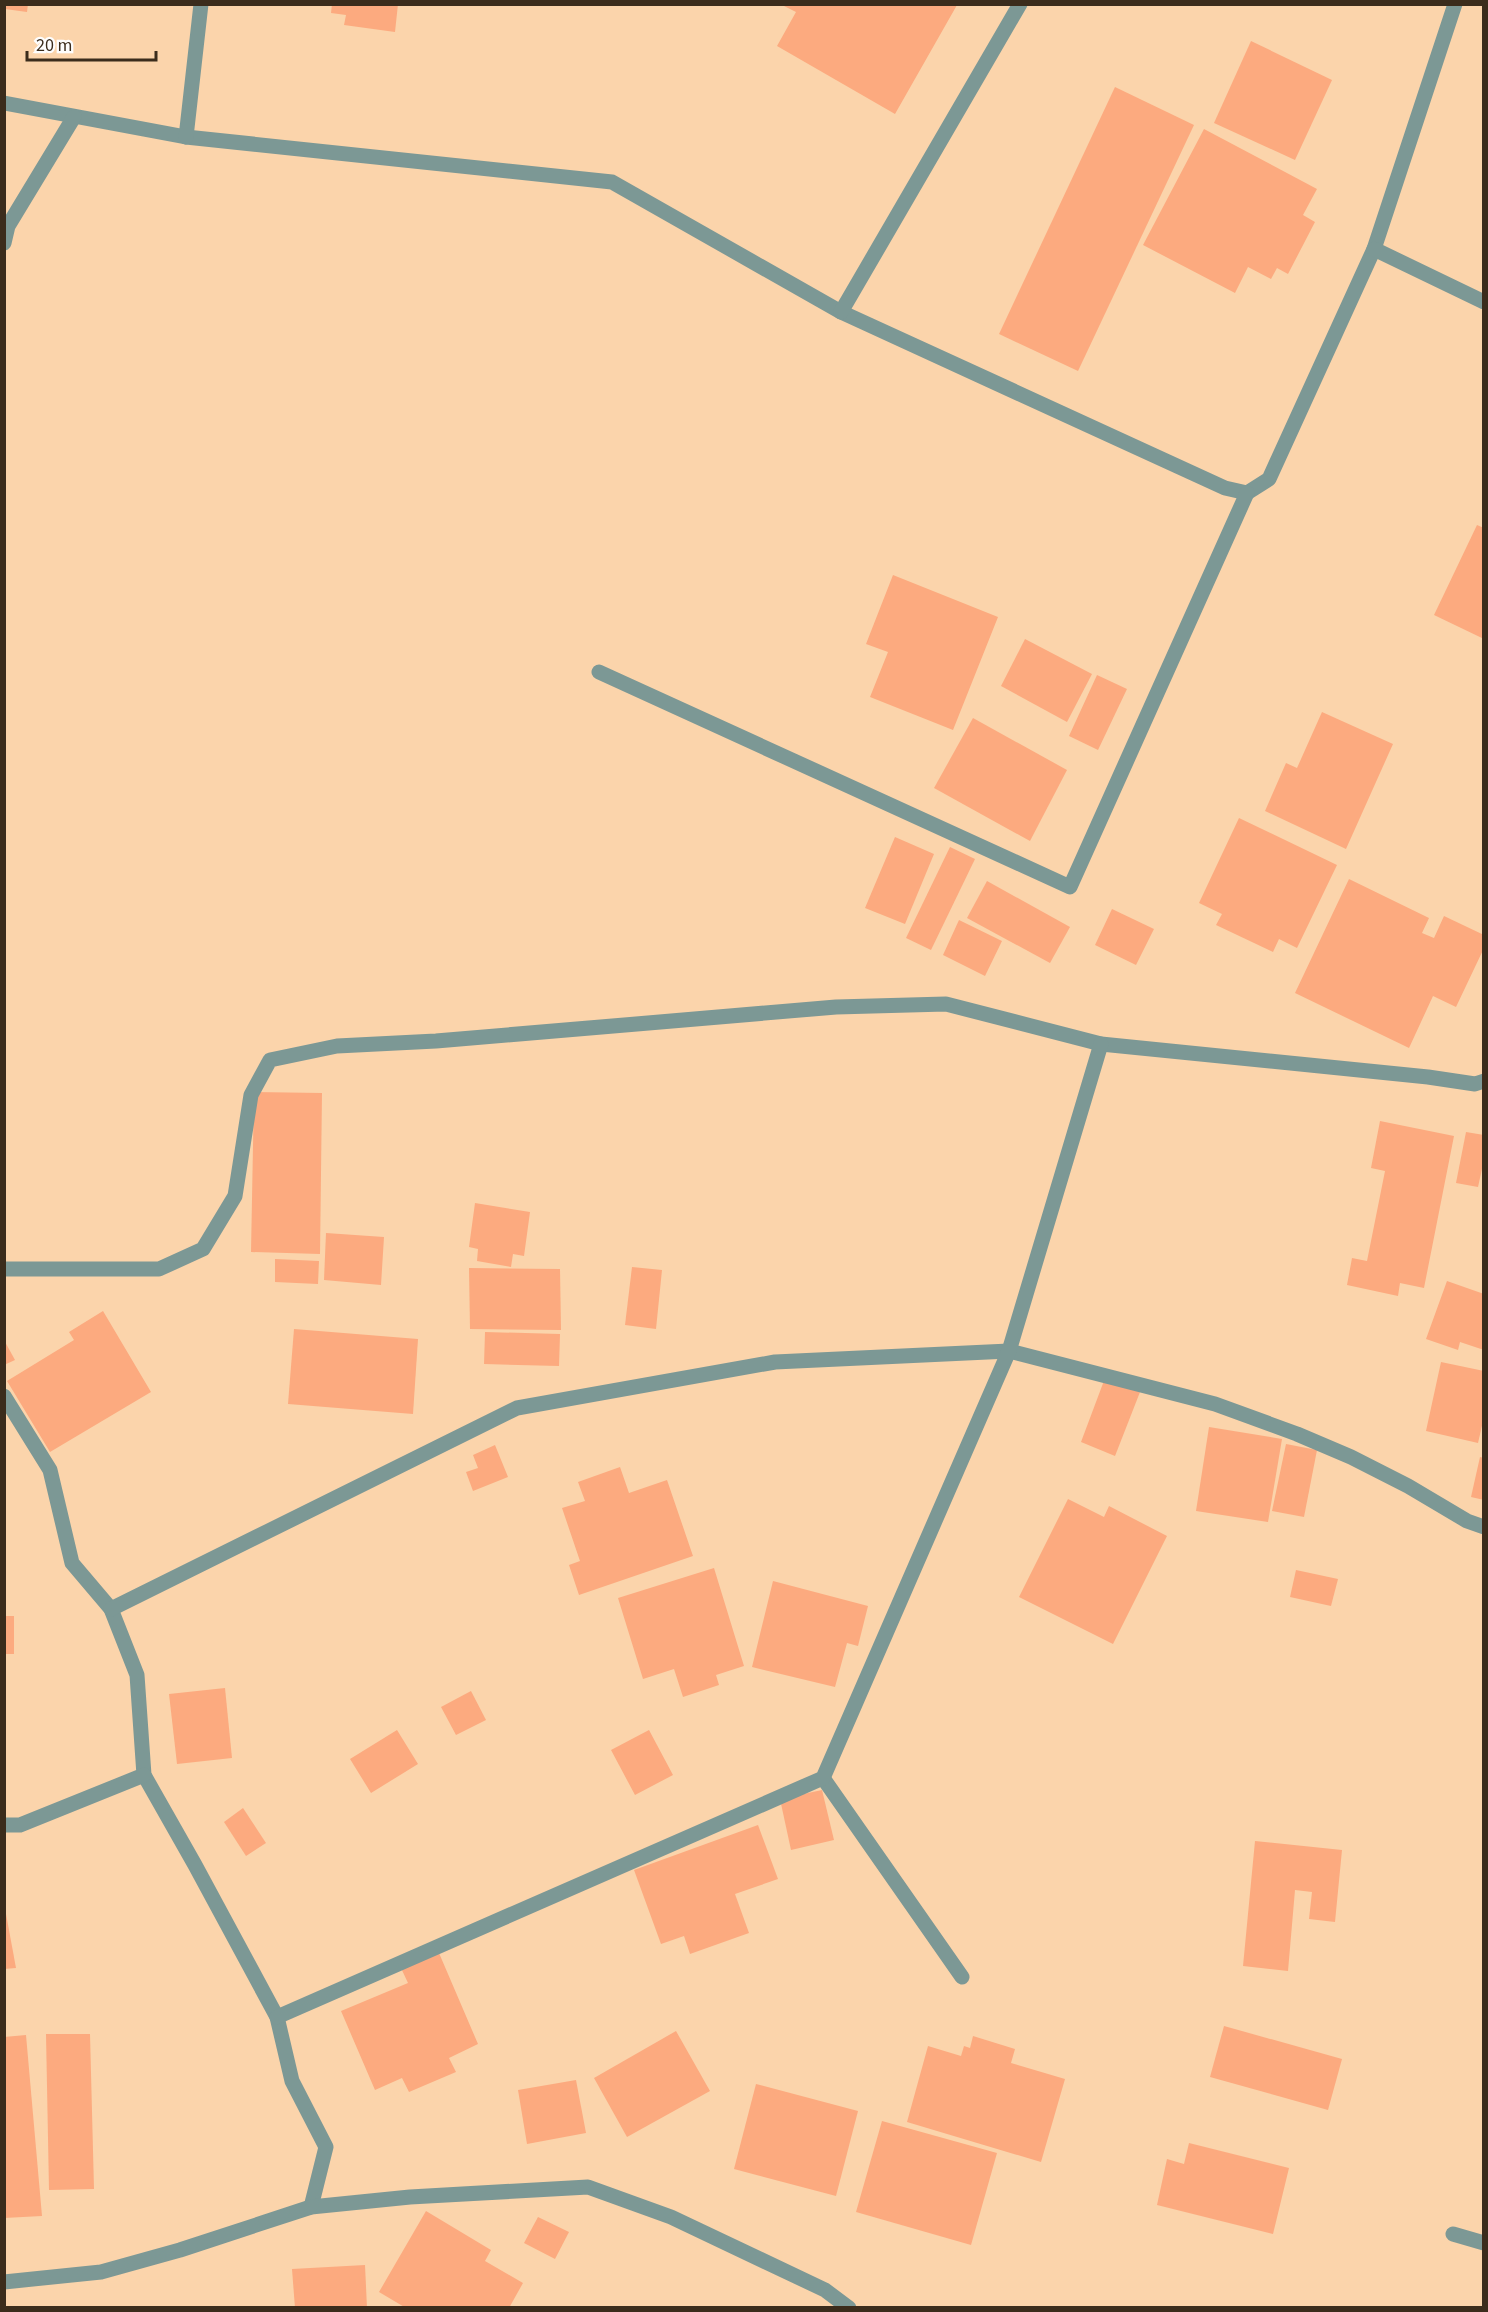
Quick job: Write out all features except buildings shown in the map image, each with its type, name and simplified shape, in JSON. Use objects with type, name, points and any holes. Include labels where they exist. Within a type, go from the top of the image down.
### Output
[{"type":"street","points":[[186,137],[201,4]]},
{"type":"street","points":[[841,312],[1020,4]]},
{"type":"street","points":[[599,672],[1070,887],[1247,493],[1269,479],[1374,249],[1455,4]]},
{"type":"street","points":[[4,103],[186,137],[612,182],[841,312],[1225,488],[1247,493]]},
{"type":"street","points":[[4,243],[8,226],[74,117]]},
{"type":"street","points":[[1374,249],[1484,302]]},
{"type":"street","points":[[4,1269],[159,1269],[203,1249],[235,1196],[251,1095],[270,1060],[337,1046],[436,1041],[836,1007],[946,1004],[1101,1044],[1428,1077],[1475,1084],[1484,1081]]},
{"type":"street","points":[[277,2017],[824,1778],[1009,1351],[1101,1044]]},
{"type":"street","points":[[111,1609],[517,1408],[775,1362],[1009,1351],[1215,1404],[1297,1434],[1351,1457],[1408,1486],[1467,1521],[1484,1527]]},
{"type":"street","points":[[4,1396],[50,1470],[72,1563],[111,1609],[137,1675],[144,1775],[277,2017],[292,2081],[326,2147],[311,2206]]},
{"type":"street","points":[[4,1825],[20,1825],[144,1775]]},
{"type":"street","points":[[824,1778],[962,1977]]},
{"type":"street","points":[[4,2282],[101,2272],[180,2250],[311,2206],[410,2197],[588,2187],[671,2217],[825,2290],[849,2307]]},
{"type":"street","points":[[1453,2234],[1484,2243]]}]
